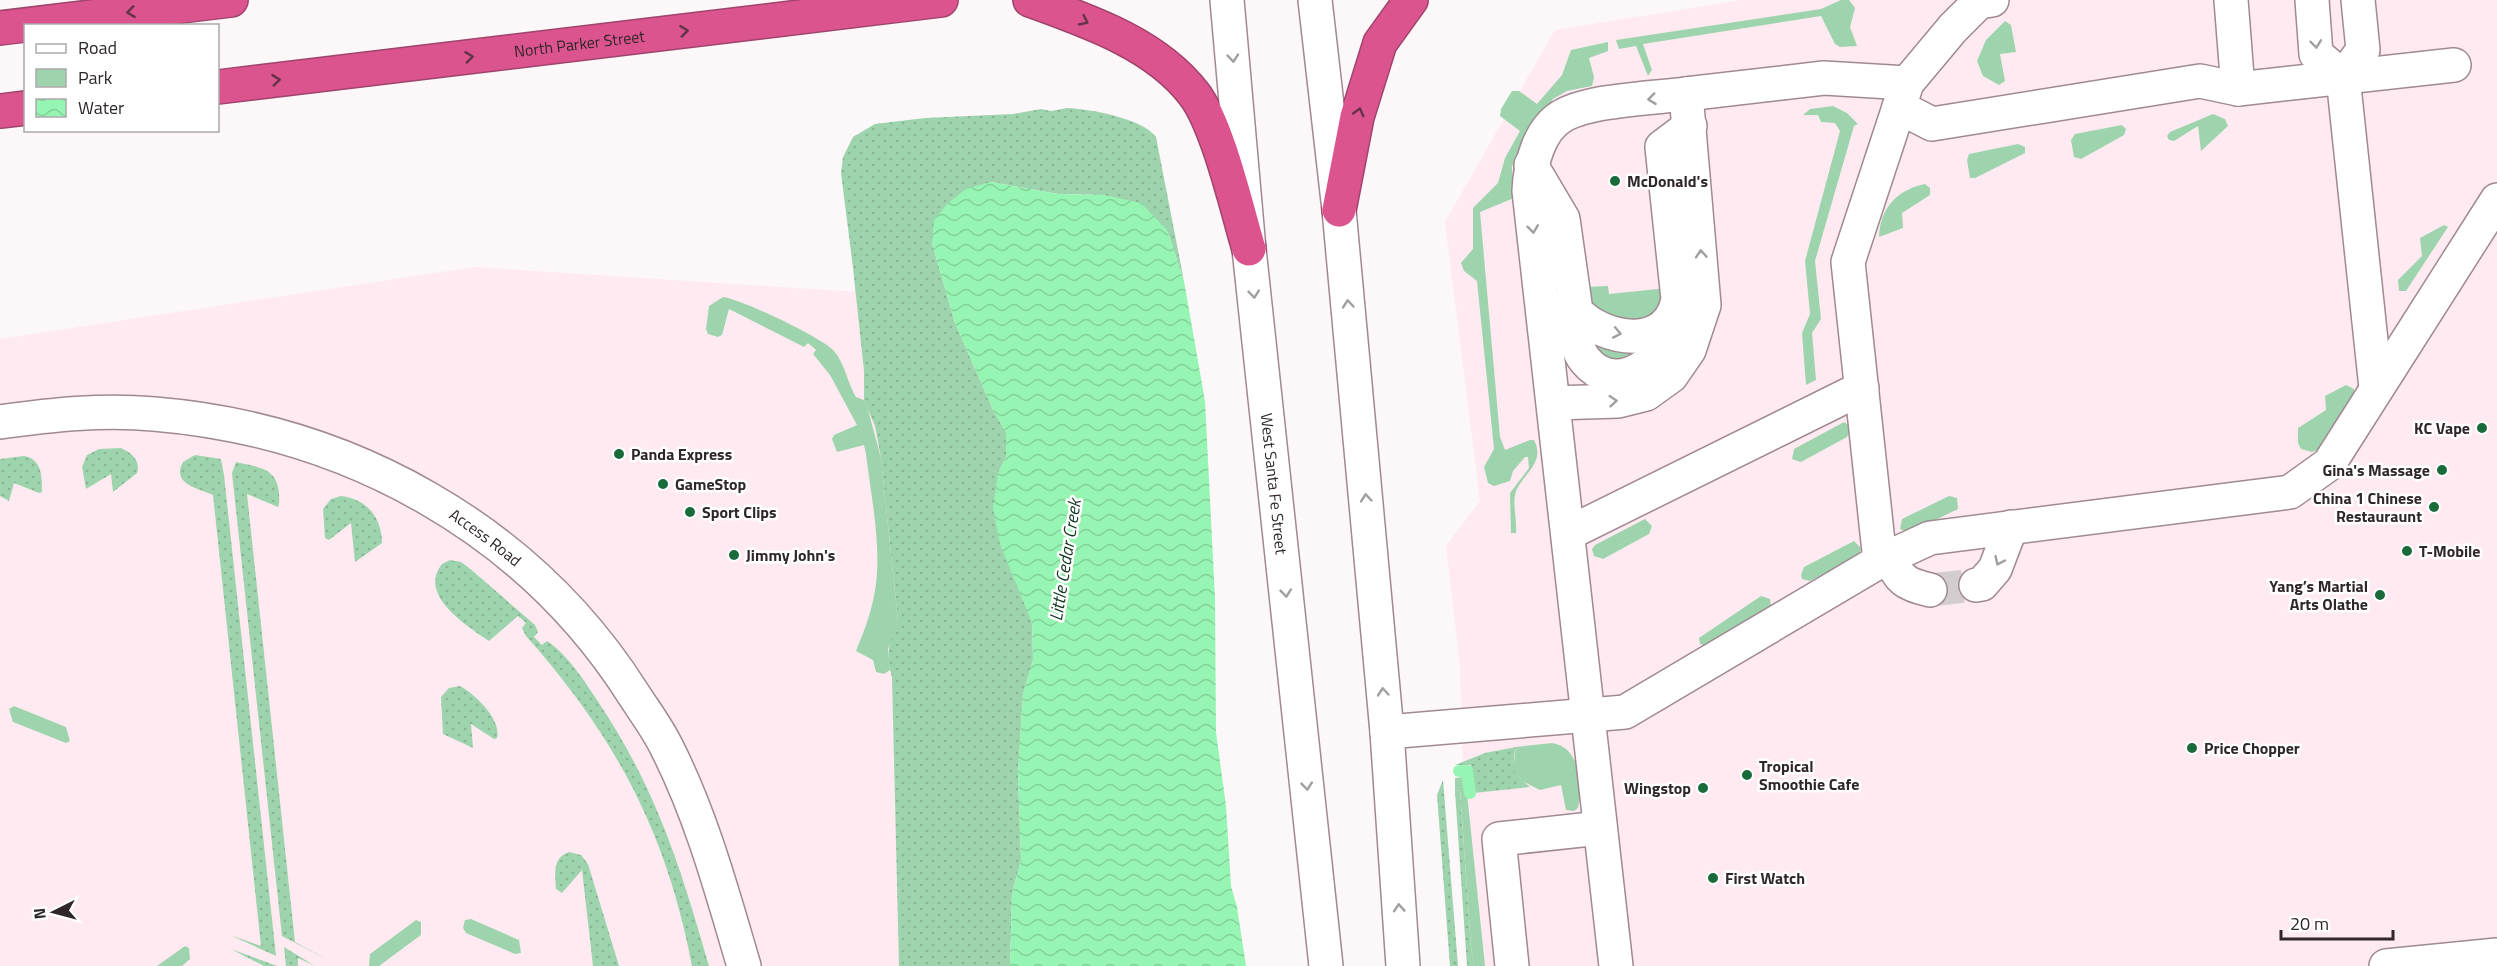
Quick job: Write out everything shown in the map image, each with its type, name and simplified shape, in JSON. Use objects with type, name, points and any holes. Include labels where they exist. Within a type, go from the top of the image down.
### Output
[{"type":"highway","points":[[33,24],[231,0]]},
{"type":"highway","name":"North Parker Street","points":[[219,87],[941,0]]},
{"type":"highway","points":[[1030,0],[1066,13],[1144,50],[1174,72],[1195,96],[1212,129],[1249,249]]},
{"type":"highway","points":[[1339,210],[1357,117],[1380,43],[1411,0]]},
{"type":"highway","points":[[0,28],[24,25]]},
{"type":"highway","points":[[0,111],[24,108]]},
{"type":"street","name":"West Santa Fe Street","points":[[1227,0],[1249,249],[1326,966]]},
{"type":"street","points":[[1315,0],[1339,210],[1387,732],[1403,966]]},
{"type":"street","points":[[1930,590],[1912,585],[1899,577],[1885,558],[1848,262],[1903,95],[1953,28],[1979,2],[1992,0]]},
{"type":"street","points":[[2231,0],[2238,89]]},
{"type":"street","points":[[2312,0],[2316,54],[2343,77]]},
{"type":"street","points":[[2358,0],[2363,50],[2343,77],[2376,388]]},
{"type":"street","points":[[1616,966],[1529,190],[1530,164],[1550,127],[1563,115],[1584,107],[1688,110],[1824,78],[1903,95],[1932,124],[2200,81],[2238,89],[2454,65]]},
{"type":"street","points":[[1530,164],[1563,219],[1576,311],[1585,321],[1623,335],[1660,331],[1668,324],[1676,310],[1678,299],[1662,147],[1688,110]]},
{"type":"street","points":[[1554,403],[1618,401],[1646,394],[1671,376],[1689,350],[1704,305],[1688,110]]},
{"type":"street","points":[[1387,732],[1625,712],[1885,558],[1930,538],[2290,492],[2329,464],[2497,200]]},
{"type":"street","points":[[1569,533],[1862,388]]},
{"type":"street","name":"Access Road","points":[[0,422],[54,414],[153,414],[212,422],[295,440],[369,467],[447,509],[503,547],[546,585],[610,657],[666,745],[695,809],[744,966]]},
{"type":"street","points":[[1976,585],[1982,585],[1995,569],[2011,527]]},
{"type":"street","points":[[1512,966],[1499,839],[1600,828]]},
{"type":"street","points":[[2386,966],[2497,955]]},
{"type":"shaded area","points":[[1742,0],[2497,0],[2497,966],[1473,966],[1468,916],[1460,665],[1446,546],[1480,501],[1445,222],[1555,30]]},
{"type":"shaded area","points":[[474,267],[1148,311],[1211,966],[0,966],[0,339]]},
{"type":"green space","points":[[1841,0],[1849,0],[1855,8],[1850,27],[1857,46],[1840,47],[1835,44],[1821,16],[1643,44],[1652,70],[1648,76],[1636,46],[1619,49],[1616,40],[1821,9]]},
{"type":"green space","points":[[2005,21],[2011,25],[2016,52],[2000,54],[2005,81],[1999,85],[1983,76],[1977,61],[1986,40]]},
{"type":"green space","points":[[1608,42],[1608,51],[1589,58],[1594,77],[1592,86],[1567,91],[1553,99],[1515,157],[1512,167],[1514,198],[1480,212],[1500,437],[1505,450],[1530,440],[1534,440],[1537,448],[1535,463],[1517,488],[1514,504],[1516,533],[1511,533],[1510,493],[1529,468],[1528,457],[1525,457],[1513,471],[1510,481],[1494,486],[1488,483],[1484,467],[1494,449],[1477,281],[1464,271],[1461,263],[1473,249],[1473,208],[1498,183],[1505,158],[1520,131],[1500,116],[1501,109],[1512,91],[1519,91],[1537,104],[1562,75],[1571,50]]},
{"type":"green space","points":[[1833,106],[1847,113],[1858,124],[1854,126],[1815,261],[1821,319],[1812,333],[1816,380],[1806,385],[1802,333],[1810,314],[1805,261],[1840,131],[1835,123],[1821,122],[1818,115],[1803,115],[1810,109]]},
{"type":"green space","points":[[1067,108],[1115,116],[1149,130],[1156,137],[1184,281],[1167,230],[1104,195],[1058,194],[991,182],[932,243],[955,323],[994,412],[1006,432],[1006,457],[998,473],[1032,623],[1033,660],[1023,694],[1018,774],[1021,860],[1012,893],[1010,966],[899,966],[892,677],[889,662],[890,642],[898,621],[881,458],[875,426],[864,400],[864,371],[841,173],[843,157],[853,137],[875,124],[925,118],[1013,114],[1041,109],[1051,111]]},
{"type":"green space","points":[[2213,114],[2225,119],[2228,126],[2201,151],[2198,126],[2174,141],[2169,140],[2167,136],[2170,132]]},
{"type":"green space","points":[[2122,125],[2126,129],[2124,135],[2081,159],[2074,157],[2071,140],[2075,134]]},
{"type":"green space","points":[[2018,144],[2025,147],[2025,153],[1975,178],[1970,178],[1967,160],[1969,154]]},
{"type":"green space","points":[[1925,184],[1930,188],[1930,195],[1902,213],[1903,228],[1879,237],[1883,218],[1892,202],[1906,191]]},
{"type":"green space","points":[[2444,225],[2448,227],[2406,291],[2399,291],[2398,280],[2422,256],[2420,238]]},
{"type":"green space","points":[[1608,286],[1609,294],[1668,288],[1662,310],[1638,323],[1593,311],[1584,287]]},
{"type":"green space","points":[[723,297],[763,312],[827,345],[841,362],[856,397],[864,400],[867,406],[881,458],[898,621],[888,649],[890,670],[884,674],[876,672],[873,660],[856,651],[871,610],[877,568],[875,519],[866,454],[864,445],[837,452],[832,439],[834,435],[857,425],[830,375],[813,354],[816,350],[808,343],[804,347],[729,309],[722,335],[718,337],[708,334],[706,329],[709,306]]},
{"type":"green space","points":[[1588,337],[1648,353],[1605,362]]},
{"type":"green space","points":[[2346,385],[2354,389],[2354,395],[2320,449],[2312,452],[2301,449],[2298,443],[2298,428],[2326,410],[2325,396]]},
{"type":"green space","points":[[1844,422],[1851,427],[1847,437],[1801,462],[1792,459],[1794,449]]},
{"type":"green space","points":[[121,448],[135,458],[138,465],[137,473],[113,492],[111,474],[86,489],[82,467],[87,455],[99,449]]},
{"type":"green space","points":[[195,455],[221,459],[224,475],[276,956],[230,935],[261,946],[213,495],[188,484],[183,480],[180,469],[183,462]]},
{"type":"green space","points":[[24,456],[38,464],[42,492],[39,493],[14,483],[9,501],[0,496],[0,459]]},
{"type":"green space","points":[[236,462],[258,467],[270,473],[277,484],[279,493],[278,507],[247,494],[295,942],[330,961],[282,936],[232,473]]},
{"type":"green space","points":[[341,496],[358,501],[371,511],[381,534],[382,543],[355,562],[351,523],[329,540],[325,538],[323,509],[331,499]]},
{"type":"green space","points":[[1949,496],[1957,498],[1958,509],[1909,533],[1900,529],[1902,519]]},
{"type":"green space","points":[[1645,519],[1652,526],[1649,534],[1603,559],[1594,556],[1592,549],[1595,545]]},
{"type":"green space","points":[[1854,541],[1861,548],[1859,555],[1810,581],[1802,579],[1804,567]]},
{"type":"green space","points":[[450,560],[461,562],[468,567],[535,625],[538,632],[534,637],[542,645],[547,641],[568,660],[597,700],[618,733],[651,796],[688,894],[709,966],[692,966],[668,872],[633,789],[611,749],[558,673],[526,636],[522,628],[526,623],[518,616],[489,641],[448,608],[440,598],[436,587],[436,576],[442,564]]},
{"type":"green space","points":[[1761,596],[1770,599],[1771,607],[1707,646],[1700,644],[1699,638]]},
{"type":"green space","points":[[460,686],[486,708],[495,723],[497,738],[494,739],[471,724],[473,748],[443,734],[441,697],[449,688]]},
{"type":"green space","points":[[14,706],[66,727],[70,741],[66,743],[13,722],[9,709]]},
{"type":"green space","points":[[1552,743],[1569,751],[1577,768],[1580,788],[1578,808],[1574,811],[1566,810],[1561,785],[1540,790],[1522,781],[1513,769],[1516,747]]},
{"type":"green space","points":[[1516,747],[1515,770],[1530,787],[1474,793],[1471,765],[1455,765],[1485,753]]},
{"type":"green space","points":[[1464,777],[1485,966],[1474,966],[1471,947],[1460,790],[1455,791],[1455,778]]},
{"type":"green space","points":[[1443,780],[1458,966],[1450,966],[1437,795]]},
{"type":"green space","points":[[1460,790],[1474,966],[1467,966],[1455,791]]},
{"type":"green space","points":[[569,852],[581,855],[588,864],[619,966],[593,966],[582,870],[562,893],[556,889],[557,862]]},
{"type":"green space","points":[[471,919],[519,940],[521,953],[515,954],[466,933],[463,928],[465,920]]},
{"type":"green space","points":[[416,920],[421,922],[421,935],[379,966],[369,966],[370,954]]},
{"type":"green space","points":[[185,946],[189,948],[190,959],[182,966],[157,966]]},
{"type":"green space","points":[[284,947],[315,966],[298,958],[298,966],[286,966]]},
{"type":"green space","points":[[231,949],[277,966],[264,966]]},
{"type":"water","name":"Little Cedar Creek","points":[[991,182],[1058,194],[1104,195],[1141,203],[1167,230],[1184,281],[1205,401],[1215,598],[1216,732],[1226,806],[1231,886],[1237,907],[1246,966],[1010,966],[1012,893],[1021,860],[1018,774],[1023,694],[1033,660],[1032,623],[1000,544],[993,508],[998,473],[1006,457],[1006,432],[994,412],[955,323],[932,243],[934,220],[947,204],[966,189]]},
{"type":"waterway","points":[[1459,771],[1467,771],[1470,793]]},
{"type":"tunnel","points":[[1930,590],[1976,585]]},
{"type":"place","name":"McDonald's","points":[[1615,181]]},
{"type":"place","name":"KC Vape","points":[[2482,428]]},
{"type":"place","name":"Panda Express","points":[[619,454]]},
{"type":"place","name":"Gina's Massage","points":[[2442,470]]},
{"type":"place","name":"GameStop","points":[[663,484]]},
{"type":"place","name":"China 1 Chinese Restauraunt","points":[[2434,507]]},
{"type":"place","name":"Sport Clips","points":[[690,512]]},
{"type":"place","name":"T-Mobile","points":[[2407,551]]},
{"type":"place","name":"Jimmy John's","points":[[734,555]]},
{"type":"place","name":"Yang’s Martial Arts Olathe","points":[[2380,595]]},
{"type":"place","name":"Price Chopper","points":[[2192,748]]},
{"type":"place","name":"Tropical Smoothie Cafe","points":[[1747,775]]},
{"type":"place","name":"Wingstop","points":[[1703,788]]},
{"type":"place","name":"First Watch","points":[[1713,878]]}]
